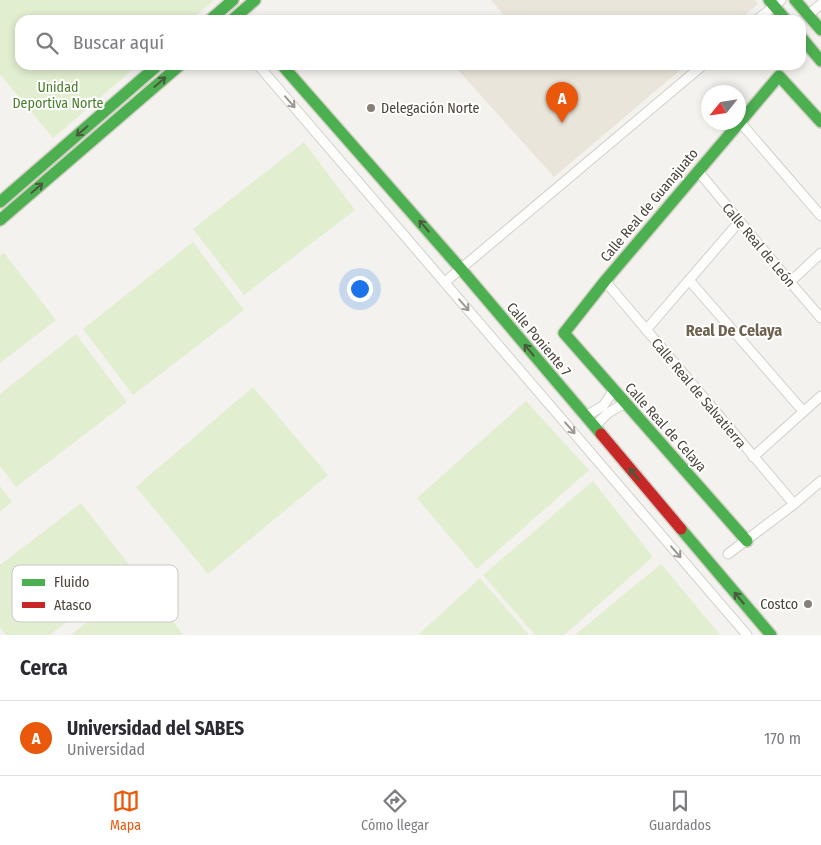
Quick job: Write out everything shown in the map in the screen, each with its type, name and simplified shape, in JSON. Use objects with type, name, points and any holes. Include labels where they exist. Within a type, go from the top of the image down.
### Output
[{"type":"street","points":[[240,15],[255,0]]},
{"type":"street","points":[[795,0],[821,30]]},
{"type":"street","points":[[218,15],[230,2],[236,15]]},
{"type":"street","points":[[762,15],[774,2],[783,15]]},
{"type":"street","points":[[808,15],[821,4]]},
{"type":"street","points":[[806,44],[821,60]]},
{"type":"street","points":[[0,202],[152,70]]},
{"type":"street","points":[[0,220],[174,70]]},
{"type":"street","points":[[262,70],[747,635]]},
{"type":"street","name":"Calle Poniente 7","points":[[286,70],[461,269],[771,635]]},
{"type":"street","points":[[445,282],[697,70]]},
{"type":"street","name":"Calle Real de Guanajuato","points":[[746,115],[779,76],[821,122]]},
{"type":"street","points":[[746,129],[821,216]]},
{"type":"street","name":"Calle Real de Guanajuato","points":[[564,333],[605,281],[733,130]]},
{"type":"street","name":"Calle Real de León","points":[[698,171],[821,318]]},
{"type":"street","points":[[646,330],[739,222]]},
{"type":"street","points":[[790,282],[821,252]]},
{"type":"street","points":[[688,280],[803,411]]},
{"type":"street","name":"Calle Real de Salvatierra","points":[[605,281],[794,504]]},
{"type":"street","name":"Calle Real de Celaya","points":[[564,333],[746,540]]},
{"type":"street","points":[[586,416],[603,406],[614,390]]},
{"type":"street","points":[[753,457],[821,396]]},
{"type":"street","points":[[594,427],[608,413],[625,403]]},
{"type":"street","points":[[728,554],[821,481]]},
{"type":"shaded area","points":[[491,0],[755,0],[758,4],[745,15],[504,15]]},
{"type":"shaded area","points":[[458,70],[680,70],[554,177]]},
{"type":"green space","name":"Unidad Deportiva Norte","points":[[0,0],[214,0],[197,15],[15,15],[15,70],[132,70],[53,138],[0,74]]},
{"type":"green space","points":[[304,142],[355,210],[244,295],[193,229]]},
{"type":"green space","points":[[193,242],[244,310],[133,395],[83,329]]},
{"type":"green space","points":[[4,253],[56,320],[0,363],[0,256]]},
{"type":"green space","points":[[76,334],[127,402],[16,487],[0,466],[0,394]]},
{"type":"green space","points":[[253,387],[328,475],[208,574],[136,487]]},
{"type":"green space","points":[[526,401],[589,470],[477,569],[417,498]]},
{"type":"green space","points":[[593,481],[653,557],[564,635],[535,635],[483,575]]},
{"type":"green space","points":[[0,486],[12,502],[0,512]]},
{"type":"green space","points":[[81,503],[129,565],[12,565],[12,622],[67,622],[50,635],[6,635],[0,627],[0,565]]},
{"type":"green space","points":[[661,564],[720,635],[575,635]]},
{"type":"green space","points":[[480,578],[529,635],[418,635]]},
{"type":"green space","points":[[87,622],[173,622],[183,635],[71,635]]},
{"type":"traffic: fast","points":[[216,15],[233,0]]},
{"type":"traffic: fast","points":[[238,15],[255,0]]},
{"type":"traffic: fast","points":[[769,0],[782,15]]},
{"type":"traffic: fast","points":[[795,0],[821,30]]},
{"type":"traffic: fast","points":[[806,43],[821,61]]},
{"type":"traffic: fast","points":[[0,202],[152,70]]},
{"type":"traffic: fast","points":[[0,220],[174,70]]},
{"type":"traffic: fast","points":[[286,70],[461,269],[601,434]]},
{"type":"traffic: fast","points":[[747,541],[564,333],[605,281],[779,76],[821,122]]},
{"type":"traffic: fast","points":[[681,529],[771,635]]},
{"type":"traffic: jam","points":[[601,434],[681,529]]},
{"type":"place","name":"Delegación Norte","points":[[371,108]]},
{"type":"place","name":"Universidad del SABES","points":[[562,123]]},
{"type":"place","name":"Costco","points":[[808,604]]},
{"type":"district","name":"Real De Celaya","points":[[734,330]]}]
